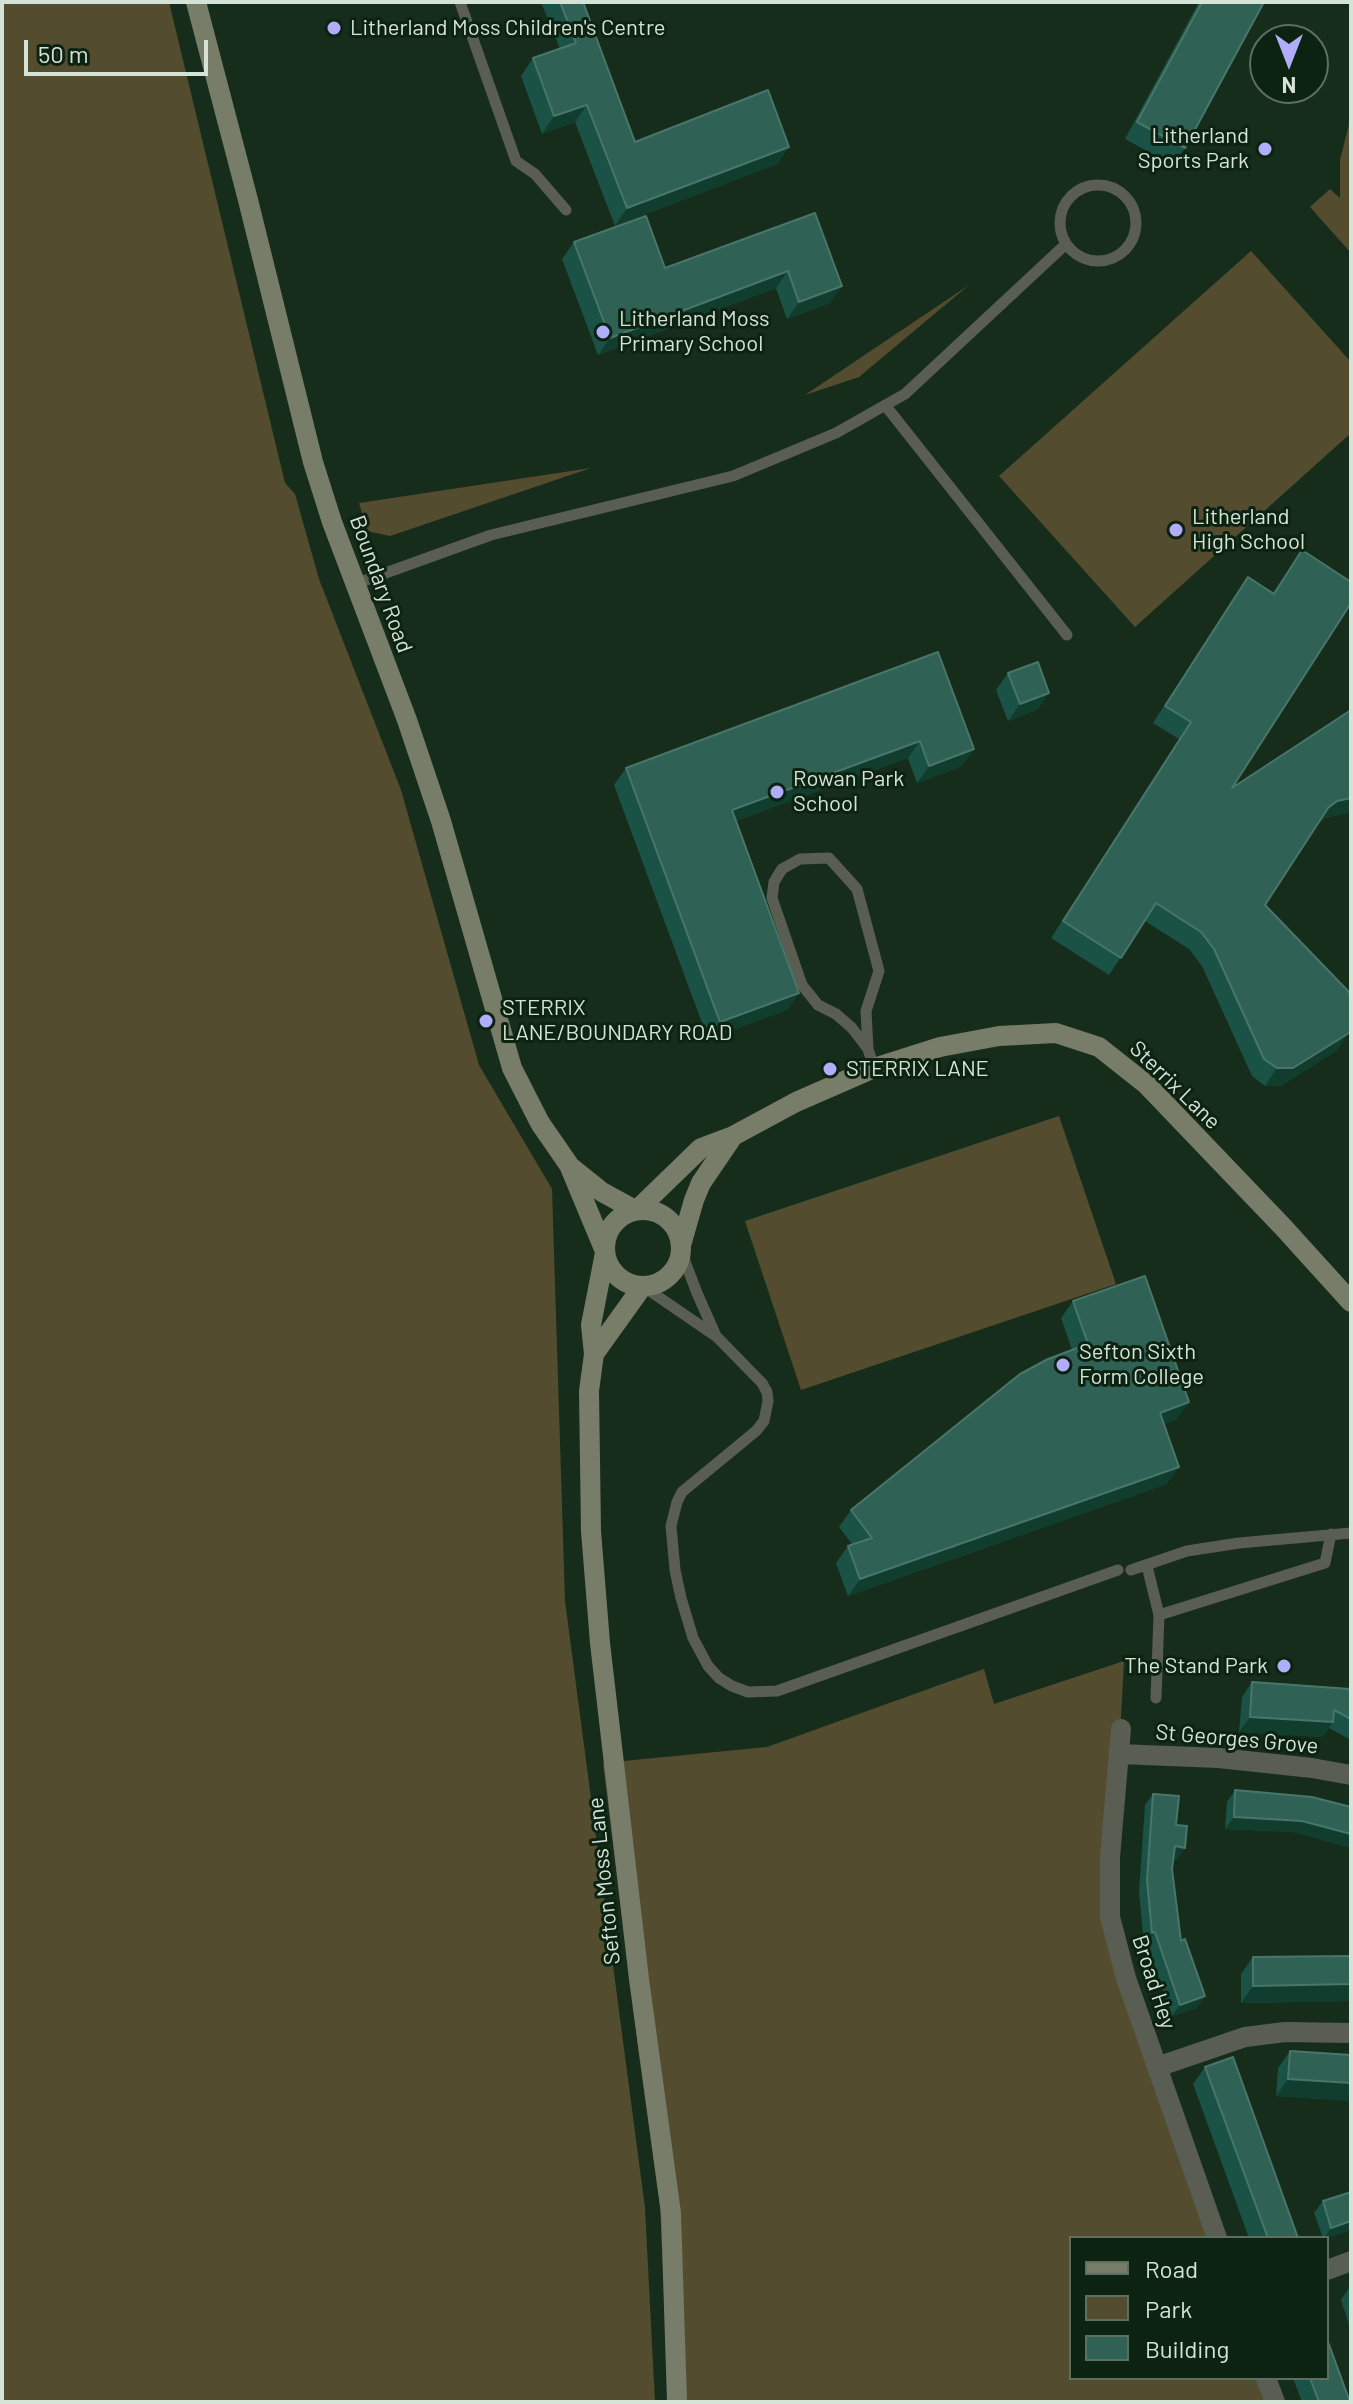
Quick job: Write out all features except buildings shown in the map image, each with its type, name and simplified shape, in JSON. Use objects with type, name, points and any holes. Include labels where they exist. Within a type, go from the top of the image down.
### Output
[{"type":"street","name":"Boundary Road","points":[[196,2],[313,462],[441,821],[512,1068],[540,1123],[569,1165],[604,1251]]},
{"type":"street","name":"Sterrix Lane","points":[[636,1210],[701,1148],[733,1136],[871,1058],[999,1036],[1056,1033],[1099,1047],[1147,1085],[1351,1302]]},
{"type":"street","name":"Sterrix Lane","points":[[681,1248],[701,1183],[733,1136]]},
{"type":"street","name":"Boundary Road","points":[[569,1165],[602,1192],[636,1210]]},
{"type":"street","points":[[636,1210],[650,1210],[672,1222],[681,1248],[679,1262],[665,1280],[643,1287],[622,1280],[608,1264],[604,1251],[606,1239],[616,1220],[636,1210]]},
{"type":"street","name":"Sefton Moss Lane","points":[[604,1251],[591,1325],[594,1354],[589,1420],[591,1531],[600,1643],[639,1979],[671,2213],[677,2402]]},
{"type":"street","name":"Sefton Moss Lane","points":[[594,1354],[643,1287]]},
{"type":"street","name":"Broad Hey","points":[[1121,1729],[1109,1871],[1110,1917],[1126,1978],[1216,2236]]},
{"type":"street","name":"St Georges Grove","points":[[1119,1754],[1219,1758],[1351,1775]]},
{"type":"street","points":[[1157,2067],[1245,2037],[1285,2032],[1351,2033]]},
{"type":"street","points":[[1329,2269],[1351,2261]]},
{"type":"street","points":[[1267,2380],[1275,2402]]},
{"type":"lane","points":[[460,2],[516,161],[535,174],[566,210]]},
{"type":"lane","points":[[1089,186],[1113,188],[1131,205],[1135,217],[1131,242],[1111,259],[1099,262],[1086,260],[1074,254],[1066,244],[1059,221],[1068,199],[1078,191],[1089,186]]},
{"type":"lane","points":[[355,584],[491,535],[733,476],[836,433],[905,394],[1066,244]]},
{"type":"lane","points":[[885,405],[1067,635]]},
{"type":"lane","points":[[829,858],[857,889],[879,971],[866,1011],[871,1058],[844,1021],[818,1005],[802,985],[772,898],[774,882],[782,869],[800,859],[829,858]]},
{"type":"lane","points":[[681,1248],[717,1337]]},
{"type":"lane","points":[[643,1287],[717,1337],[767,1392],[764,1421],[682,1492],[671,1526],[675,1570],[693,1638],[708,1666],[732,1686],[748,1692],[777,1691],[1118,1570]]},
{"type":"lane","points":[[1131,1570],[1187,1551],[1351,1533]]},
{"type":"lane","points":[[1159,1615],[1325,1563],[1331,1534]]},
{"type":"lane","points":[[1147,1566],[1159,1615],[1156,1698]]},
{"type":"green space","points":[[2,2],[169,2],[285,483],[295,494],[319,579],[401,790],[479,1065],[552,1189],[565,1601],[645,2208],[655,2402],[2,2402]]},
{"type":"green space","points":[[1351,116],[1351,253],[1310,207],[1330,189],[1340,198],[1340,160]]},
{"type":"green space","points":[[1251,251],[1351,362],[1351,433],[1135,627],[999,476]]},
{"type":"green space","points":[[969,285],[859,377],[805,395]]},
{"type":"green space","points":[[591,468],[390,536],[367,531],[359,503]]},
{"type":"green space","points":[[1059,1116],[1116,1284],[801,1390],[745,1221]]},
{"type":"green space","points":[[1124,1661],[1110,1917],[1216,2236],[1069,2236],[1069,2380],[1267,2380],[1275,2402],[669,2402],[660,2206],[603,1763],[767,1747],[984,1669],[994,1704]]},
{"type":"place","name":"Litherland Moss Children's Centre","points":[[334,28]]},
{"type":"place","name":"Litherland Sports Park","points":[[1265,149]]},
{"type":"place","name":"Litherland Moss Primary School","points":[[603,332]]},
{"type":"place","name":"Litherland High School","points":[[1176,530]]},
{"type":"place","name":"Rowan Park School","points":[[777,792]]},
{"type":"place","name":"STERRIX LANE/BOUNDARY ROAD","points":[[486,1021]]},
{"type":"place","name":"STERRIX LANE","points":[[830,1069]]},
{"type":"place","name":"Sefton Sixth Form College","points":[[1063,1365]]},
{"type":"place","name":"The Stand Park","points":[[1284,1666]]}]
